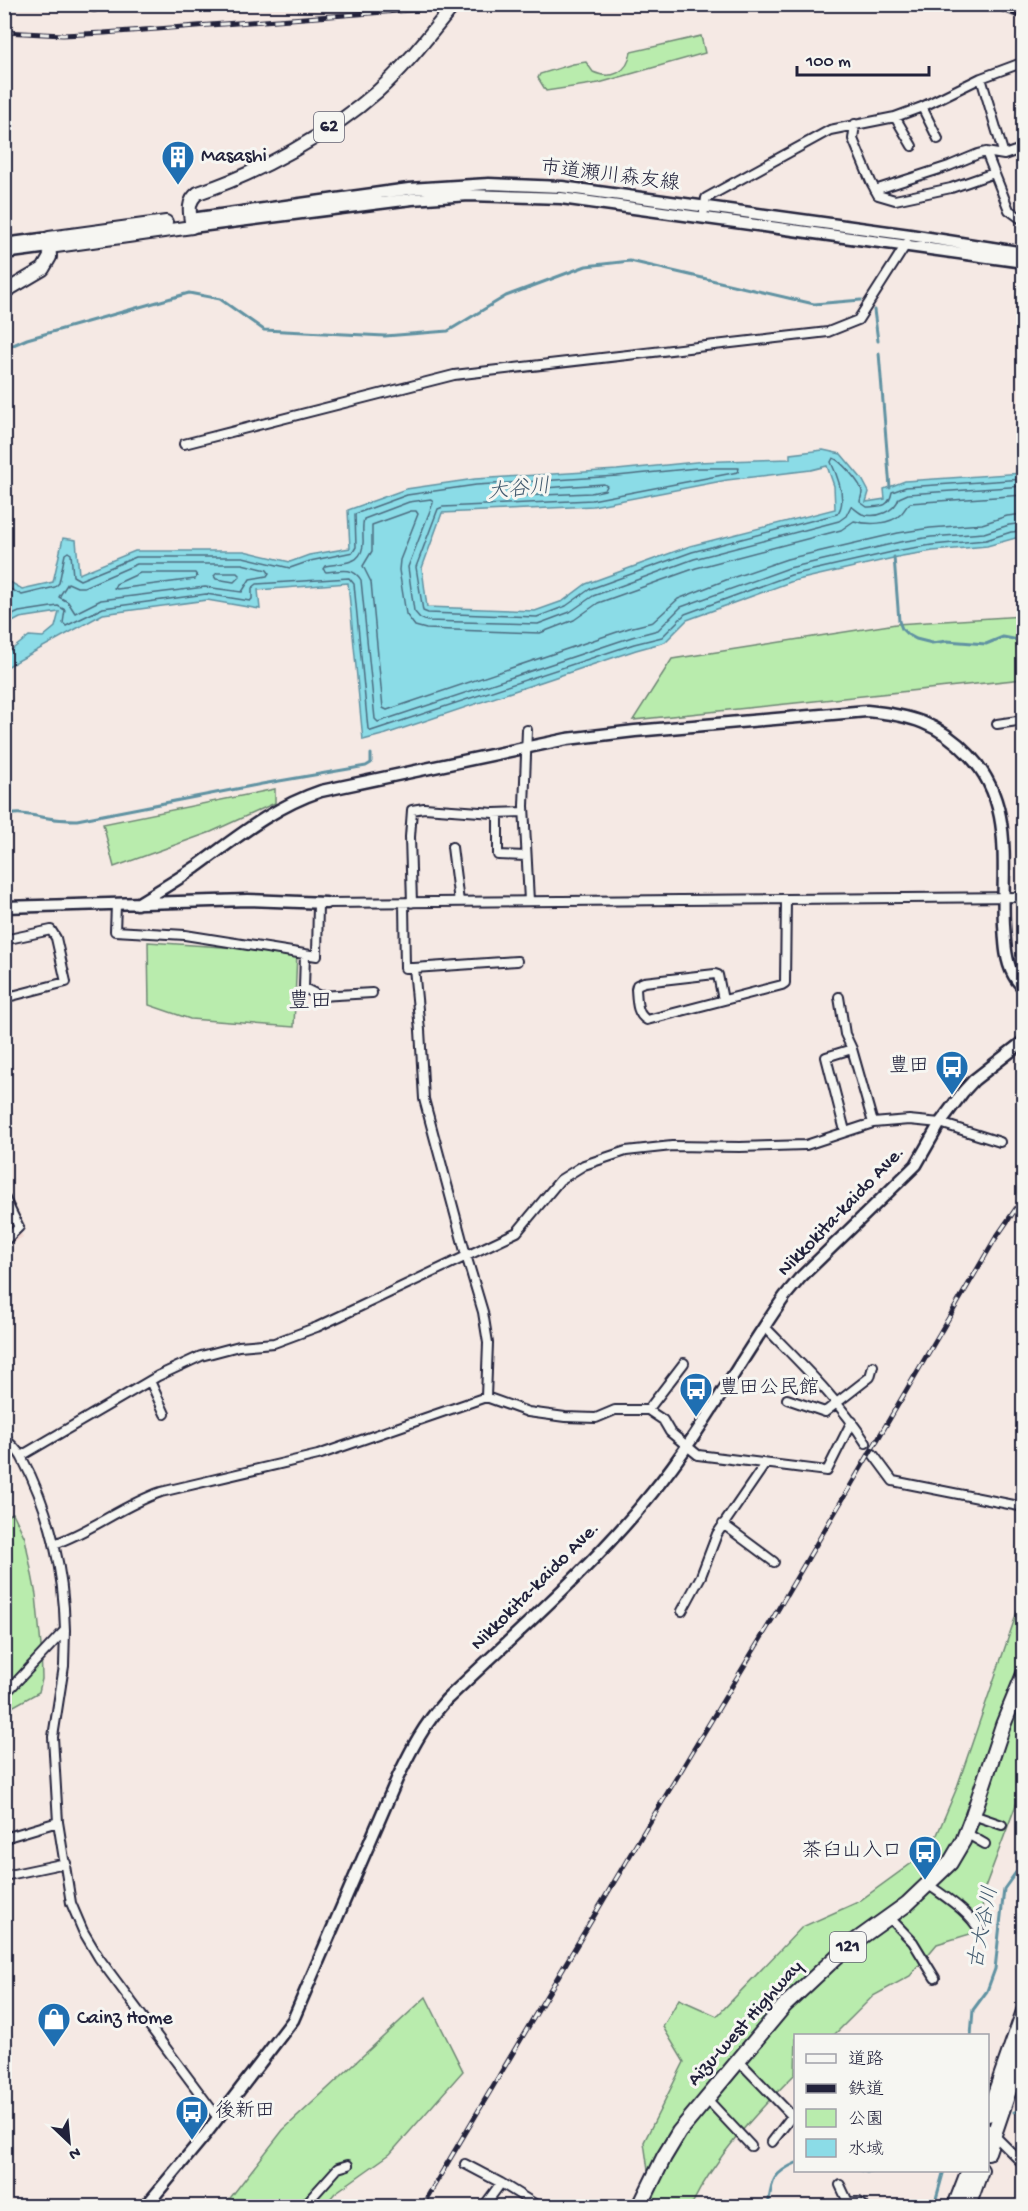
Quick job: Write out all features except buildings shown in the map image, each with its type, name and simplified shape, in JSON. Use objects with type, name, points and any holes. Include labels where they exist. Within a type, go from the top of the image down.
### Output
[{"type":"highway","name":"Aizu-west Highway","points":[[640,2206],[679,2132],[805,1984],[847,1947],[929,1885],[950,1863],[973,1815],[1003,1725],[1023,1674]]},
{"type":"highway","points":[[989,2108],[1023,2011]]},
{"type":"highway","points":[[991,2132],[1023,2046]]},
{"type":"highway","points":[[955,2206],[968,2172]]},
{"type":"highway","points":[[968,2206],[980,2172]]},
{"type":"main road","name":"62","points":[[191,223],[190,202],[198,193],[241,178],[289,153],[363,103],[402,67],[454,4]]},
{"type":"main road","points":[[4,291],[43,269],[50,257],[49,243],[191,223]]},
{"type":"street","points":[[704,212],[706,198],[830,130],[895,117],[922,107],[981,78],[1023,63],[1023,73]]},
{"type":"street","points":[[981,78],[1004,155]]},
{"type":"street","points":[[922,107],[938,139]]},
{"type":"street","points":[[895,117],[912,146]]},
{"type":"street","points":[[855,124],[853,139],[878,195],[895,200],[951,188],[994,173]]},
{"type":"street","points":[[875,190],[986,152],[1004,155],[1023,148]]},
{"type":"street","points":[[986,152],[1009,210],[1023,221]]},
{"type":"street","name":"市道瀬川森友線","points":[[191,223],[385,201],[469,195],[561,198],[704,212],[1023,253]]},
{"type":"street","name":"市道瀬川森友線","points":[[908,240],[1023,262]]},
{"type":"street","points":[[184,444],[454,375],[828,332],[858,320],[908,240]]},
{"type":"street","points":[[4,244],[49,243]]},
{"type":"street","points":[[4,254],[49,243]]},
{"type":"street","points":[[137,904],[194,868],[286,804],[380,777],[567,739],[635,730],[867,711],[900,714],[926,723],[946,734],[976,763],[987,778],[996,797],[1003,831],[1007,954],[1012,974],[1023,989]]},
{"type":"street","points":[[996,724],[1023,720]]},
{"type":"street","points":[[527,730],[524,812],[529,901]]},
{"type":"street","points":[[517,961],[405,968],[411,810],[424,808],[498,813],[524,812]]},
{"type":"street","points":[[498,813],[498,855],[526,856]]},
{"type":"street","points":[[452,847],[459,902]]},
{"type":"street","points":[[4,907],[248,900],[408,903],[1023,897]]},
{"type":"street","points":[[723,1000],[718,975],[715,974],[644,982],[636,989],[640,1015],[647,1020],[782,986],[785,983],[786,899]]},
{"type":"street","points":[[116,904],[115,931],[185,935],[317,956],[322,903]]},
{"type":"street","points":[[4,940],[51,930],[56,938],[66,982],[4,998]]},
{"type":"street","points":[[305,954],[304,988],[320,996],[372,993]]},
{"type":"street","points":[[414,969],[424,1099],[486,1328],[486,1397]]},
{"type":"street","points":[[839,997],[845,1034],[852,1048],[873,1123]]},
{"type":"street","name":"Nikkokita-kaido Ave.","points":[[146,2206],[218,2118],[293,2020],[398,1779],[427,1722],[446,1700],[588,1565],[652,1493],[764,1326],[800,1278],[916,1165],[940,1122],[953,1103],[974,1080],[1023,1041]]},
{"type":"street","points":[[845,1131],[826,1057],[852,1048]]},
{"type":"street","points":[[21,1456],[150,1381],[201,1356],[239,1346],[274,1343],[317,1328],[518,1232],[560,1180],[584,1165],[626,1151],[672,1146],[806,1145],[873,1123],[909,1120],[940,1122],[1000,1142]]},
{"type":"street","points":[[4,1197],[19,1227],[4,1242]]},
{"type":"street","points":[[764,1326],[818,1380],[852,1421],[866,1443]]},
{"type":"street","points":[[648,1410],[684,1363]]},
{"type":"street","points":[[787,1399],[825,1412],[870,1377],[873,1366]]},
{"type":"street","points":[[150,1381],[165,1414]]},
{"type":"street","points":[[54,1544],[73,1537],[137,1500],[161,1492],[318,1455],[486,1397],[528,1412],[565,1417],[596,1418],[615,1410],[648,1410],[663,1420],[670,1432],[698,1455],[828,1471],[852,1421]]},
{"type":"street","points":[[4,1437],[21,1456],[38,1492],[54,1544],[64,1601],[64,1666],[53,1737],[58,1822],[66,1863],[70,1903],[99,1958],[218,2118]]},
{"type":"street","points":[[873,1454],[892,1481],[1023,1507]]},
{"type":"street","points":[[681,1611],[701,1576],[717,1534],[765,1464]]},
{"type":"street","points":[[723,1524],[774,1562]]},
{"type":"street","points":[[4,1695],[12,1690],[65,1630]]},
{"type":"street","points":[[973,1815],[1002,1825]]},
{"type":"street","points":[[4,1840],[58,1822]]},
{"type":"street","points":[[966,1833],[985,1845]]},
{"type":"street","points":[[4,1876],[66,1863]]},
{"type":"street","points":[[929,1885],[961,1908],[974,1920],[980,1931]]},
{"type":"street","points":[[889,1917],[913,1942],[934,1978]]},
{"type":"street","points":[[738,2060],[794,2118],[772,2142]]},
{"type":"street","points":[[706,2098],[751,2146]]},
{"type":"street","points":[[991,2132],[1023,2165]]},
{"type":"street","points":[[465,2164],[538,2206]]},
{"type":"street","points":[[304,2206],[338,2168],[348,2165]]},
{"type":"street","points":[[484,2206],[501,2183]]},
{"type":"street","points":[[840,2185],[848,2202]]},
{"type":"street","points":[[835,2206],[848,2202],[859,2202],[864,2206]]},
{"type":"shaded area","points":[[4,1203],[23,1237],[5,1247],[4,1247]]},
{"type":"green space","points":[[701,36],[705,53],[599,83],[546,91],[538,78],[540,74],[586,62],[593,72],[612,75],[622,70],[631,52]]},
{"type":"green space","points":[[1023,616],[1023,679],[633,720],[672,659],[896,624]]},
{"type":"green space","points":[[275,789],[275,803],[211,832],[114,867],[103,824]]},
{"type":"green space","points":[[148,942],[297,952],[294,1027],[190,1019],[149,1005]]},
{"type":"green space","points":[[13,1513],[25,1538],[36,1595],[42,1679],[39,1692],[5,1711],[4,1517]]},
{"type":"green space","points":[[1023,1595],[1023,1786],[984,1890],[980,1931],[937,1944],[910,1976],[873,1996],[835,2034],[794,2034],[794,2075],[751,2120],[724,2153],[691,2206],[640,2206],[650,2185],[644,2142],[684,2062],[663,2027],[679,1999],[717,2016],[802,1927],[858,1902],[931,1849],[956,1790]]},
{"type":"green space","points":[[426,1997],[463,2071],[390,2154],[335,2193],[324,2206],[224,2206],[283,2130]]},
{"type":"water","name":"大谷川","points":[[823,450],[841,454],[862,479],[869,492],[866,502],[885,499],[884,489],[905,481],[1023,473],[1023,536],[987,546],[902,556],[793,581],[687,620],[665,642],[363,740],[348,583],[258,590],[260,609],[207,600],[103,614],[5,668],[5,655],[29,636],[43,637],[55,627],[59,612],[20,618],[5,626],[5,579],[22,589],[53,582],[63,538],[76,540],[79,574],[135,551],[244,551],[290,562],[309,555],[350,548],[348,510],[406,489],[475,479],[617,470],[696,462],[790,459],[790,454]],"holes":[[[827,466],[834,486],[835,509],[690,546],[586,584],[563,601],[535,611],[427,607],[422,568],[442,513],[593,506],[727,480]]]},
{"type":"waterway","points":[[4,349],[27,339],[189,293],[220,299],[264,330],[385,336],[448,331],[506,296],[586,266],[630,261],[814,304],[861,300]]},
{"type":"waterway","points":[[874,310],[878,341]]},
{"type":"waterway","points":[[879,353],[890,488]]},
{"type":"waterway","points":[[894,557],[899,621],[907,634],[932,643],[947,641],[986,644],[1003,637],[1024,641]]},
{"type":"waterway","points":[[4,816],[21,814],[77,820],[366,766],[371,763],[371,754]]},
{"type":"waterway","name":"古大谷川","points":[[971,2034],[973,2010],[987,1991],[995,1969],[1004,1889],[1024,1861]]},
{"type":"waterway","points":[[1014,2112],[1024,2111]]},
{"type":"waterway","name":"古大谷川","points":[[768,2206],[777,2175],[794,2164]]},
{"type":"waterway","points":[[934,2206],[943,2172]]},
{"type":"railway","points":[[4,32],[63,35],[104,33],[492,4]]},
{"type":"railway","points":[[732,6],[757,4]]},
{"type":"railway","points":[[986,4],[1024,18]]},
{"type":"railway","points":[[422,2206],[773,1618],[995,1239],[1024,1197]]},
{"type":"place","name":"Masashi","points":[[178,186]]},
{"type":"place","name":"豊田","points":[[952,1096]]},
{"type":"place","name":"豊田公民館","points":[[696,1418]]},
{"type":"place","name":"茶臼山入口","points":[[925,1881]]},
{"type":"place","name":"Cainz Home","points":[[54,2048]]},
{"type":"place","name":"後新田","points":[[192,2141]]},
{"type":"district","name":"豊田","points":[[310,1003]]}]
